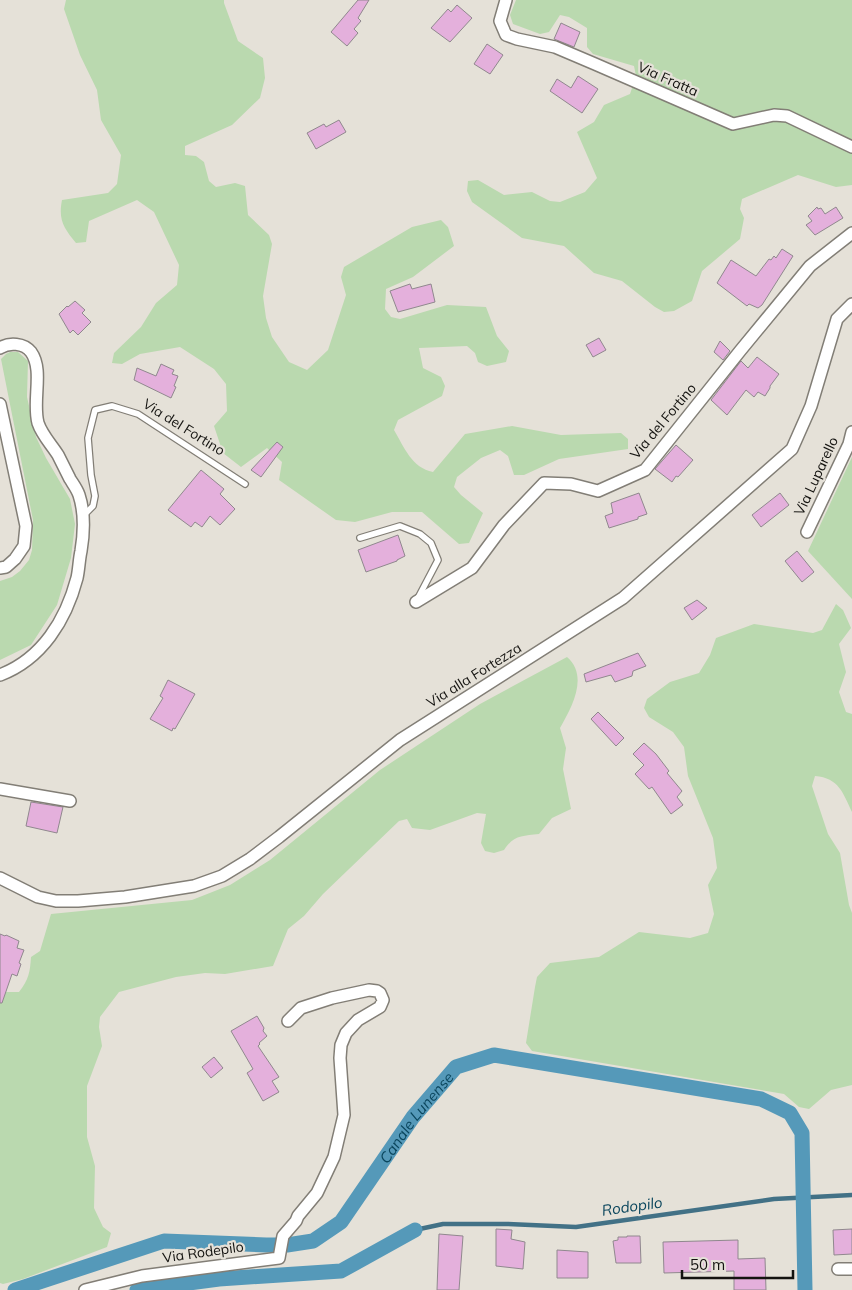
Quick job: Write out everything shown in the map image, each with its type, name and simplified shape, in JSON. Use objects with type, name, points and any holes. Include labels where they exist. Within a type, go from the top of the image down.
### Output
[{"type":"street","name":"Via Fratta","points":[[506,0],[500,22],[506,35],[555,47],[733,124],[774,115],[787,116],[852,147]]},
{"type":"street","name":"Via del Fortino","points":[[416,602],[472,568],[504,525],[544,483],[571,484],[598,491],[645,470],[810,266],[852,233]]},
{"type":"street","name":"Via alla Fortezza","points":[[0,878],[38,896],[56,901],[78,901],[125,897],[194,886],[222,876],[250,859],[400,740],[623,598],[792,449],[811,406],[837,319],[852,304]]},
{"type":"street","points":[[0,348],[5,345],[20,344],[30,351],[36,363],[38,422],[79,495],[84,516],[77,577],[68,604],[52,634],[34,655],[0,675]]},
{"type":"street","points":[[0,404],[26,526],[24,546],[15,559],[0,568]]},
{"type":"street","name":"Via Luparello","points":[[807,532],[849,444],[852,432]]},
{"type":"street","points":[[0,789],[70,801]]},
{"type":"street","name":"Via Rodepilo","points":[[85,1290],[142,1276],[279,1258],[283,1236],[317,1193],[334,1157],[344,1115],[340,1058],[341,1045],[346,1033],[358,1020],[380,1007],[382,997],[377,991],[373,990],[332,998],[302,1008],[288,1021]]},
{"type":"street","points":[[838,1269],[852,1269]]},
{"type":"lane","name":"Via del Fortino","points":[[84,516],[93,506],[95,496],[88,438],[95,410],[112,406],[138,414],[245,484]]},
{"type":"lane","name":"Via del Fortino","points":[[360,538],[400,526],[420,534],[431,543],[438,560],[416,602]]},
{"type":"green space","points":[[66,0],[224,0],[238,41],[263,58],[265,78],[260,98],[232,125],[185,146],[185,155],[196,156],[204,162],[209,181],[216,187],[235,183],[245,186],[248,215],[269,235],[272,244],[263,296],[266,318],[272,337],[289,362],[307,370],[328,350],[346,295],[341,277],[344,267],[412,227],[441,220],[448,227],[454,246],[413,277],[386,289],[385,309],[391,317],[400,319],[447,305],[486,307],[497,336],[509,351],[506,362],[487,366],[478,362],[475,353],[467,346],[419,348],[423,368],[441,377],[445,386],[442,396],[398,420],[394,430],[409,456],[419,466],[433,472],[465,434],[512,426],[561,435],[621,433],[628,439],[628,449],[559,459],[524,475],[514,475],[508,456],[500,450],[481,458],[457,477],[454,487],[483,513],[469,543],[459,544],[422,512],[392,512],[355,522],[336,520],[279,480],[282,462],[267,448],[241,467],[223,453],[214,426],[227,411],[226,384],[214,369],[180,347],[140,354],[122,364],[112,363],[114,353],[141,327],[156,303],[177,285],[179,265],[154,212],[137,200],[89,221],[86,242],[76,243],[63,223],[61,213],[62,200],[108,193],[117,184],[121,155],[101,120],[97,90],[80,55],[64,9]]},
{"type":"green space","points":[[516,0],[852,0],[852,185],[836,187],[798,175],[742,199],[740,209],[744,218],[740,239],[702,271],[692,301],[674,311],[664,312],[622,281],[594,273],[564,246],[522,238],[472,202],[467,191],[468,181],[478,180],[504,195],[532,192],[550,201],[560,202],[585,192],[597,178],[577,132],[594,122],[604,105],[630,94],[636,76],[634,66],[593,54],[587,47],[587,28],[569,17],[560,15],[549,32],[540,34],[513,24],[510,15]]},
{"type":"green space","points":[[10,352],[18,352],[28,361],[27,397],[36,437],[70,499],[75,524],[71,558],[57,605],[31,645],[0,660],[0,581],[12,577],[29,560],[32,550],[33,520],[1,359]]},
{"type":"green space","points":[[852,457],[852,599],[808,551]]},
{"type":"green space","points":[[836,604],[843,610],[851,628],[839,644],[846,672],[839,692],[846,712],[852,714],[852,812],[835,783],[823,777],[815,776],[812,786],[828,834],[840,853],[852,913],[852,1085],[831,1090],[809,1109],[799,1107],[784,1094],[532,1051],[526,1043],[537,977],[550,963],[599,957],[639,932],[690,938],[708,933],[714,914],[708,885],[717,868],[713,838],[688,776],[684,747],[673,732],[649,717],[644,708],[647,699],[670,682],[699,673],[710,655],[716,638],[754,624],[813,633],[822,630]]},
{"type":"green space","points":[[567,657],[574,665],[578,682],[573,701],[560,728],[566,748],[563,769],[571,809],[552,818],[539,834],[519,837],[511,841],[504,850],[494,853],[485,851],[481,843],[486,814],[477,813],[430,830],[412,828],[407,819],[399,821],[323,894],[304,916],[288,929],[273,966],[225,974],[205,973],[176,977],[119,992],[100,1017],[99,1027],[102,1046],[87,1086],[87,1137],[95,1166],[94,1208],[103,1227],[111,1233],[107,1247],[23,1279],[0,1283],[0,992],[19,992],[25,983],[31,957],[40,951],[51,914],[192,900],[230,885],[270,860],[380,770],[480,704]]},
{"type":"building","points":[[358,0],[369,0],[358,18],[361,21],[354,29],[358,33],[347,46],[331,32]]},
{"type":"building","points":[[457,5],[472,18],[450,42],[431,28],[448,9],[451,12]]},
{"type":"building","points":[[561,23],[580,32],[574,47],[554,39]]},
{"type":"building","points":[[487,44],[503,55],[490,74],[474,64]]},
{"type":"building","points":[[578,76],[598,89],[582,113],[550,91],[557,79],[571,88]]},
{"type":"building","points":[[339,120],[346,132],[316,149],[307,133],[324,124],[326,127]]},
{"type":"building","points":[[817,207],[818,209],[821,208],[825,214],[836,207],[843,218],[815,235],[806,225],[812,221],[808,216]]},
{"type":"building","points":[[782,249],[793,256],[762,305],[758,308],[749,304],[747,306],[717,283],[731,260],[756,276],[769,259],[771,260],[774,256],[776,258]]},
{"type":"building","points":[[410,284],[412,289],[431,284],[435,302],[398,312],[390,291]]},
{"type":"building","points":[[75,301],[85,310],[82,313],[91,322],[78,335],[73,330],[70,333],[59,314]]},
{"type":"building","points":[[599,338],[606,350],[593,357],[586,345]]},
{"type":"building","points":[[720,341],[730,351],[723,360],[714,352]]},
{"type":"building","points":[[757,357],[779,374],[765,396],[758,392],[754,397],[746,390],[727,415],[711,400],[741,361],[748,368]]},
{"type":"building","points":[[161,364],[174,370],[172,374],[178,376],[171,398],[134,380],[137,368],[156,376]]},
{"type":"building","points":[[277,442],[283,447],[261,477],[251,470]]},
{"type":"building","points":[[676,445],[693,460],[672,482],[655,469]]},
{"type":"building","points":[[201,470],[224,489],[220,494],[235,509],[220,525],[210,516],[202,527],[195,522],[191,527],[168,510]]},
{"type":"building","points":[[639,493],[647,514],[638,517],[638,519],[609,528],[605,516],[613,513],[611,503]]},
{"type":"building","points":[[780,493],[789,505],[761,527],[752,515]]},
{"type":"building","points":[[398,535],[405,556],[397,561],[366,572],[358,550]]},
{"type":"building","points":[[797,551],[814,572],[802,582],[785,561]]},
{"type":"building","points":[[697,600],[707,608],[692,620],[684,608]]},
{"type":"building","points":[[638,653],[646,666],[633,671],[632,676],[615,682],[611,675],[586,682],[584,674]]},
{"type":"building","points":[[168,680],[195,694],[172,731],[150,719],[163,698],[160,696]]},
{"type":"building","points":[[598,712],[624,738],[616,746],[591,719]]},
{"type":"building","points":[[644,743],[656,754],[669,771],[667,773],[682,791],[677,797],[683,805],[671,814],[652,787],[649,789],[635,774],[644,765],[633,754]]},
{"type":"building","points":[[31,802],[63,807],[57,833],[26,826]]},
{"type":"building","points":[[0,934],[19,941],[17,948],[24,950],[17,976],[12,974],[2,1003],[0,1003]]},
{"type":"building","points":[[257,1016],[267,1036],[258,1046],[279,1077],[272,1081],[279,1092],[263,1101],[247,1073],[253,1069],[231,1031]]},
{"type":"building","points":[[214,1057],[223,1068],[211,1078],[202,1067]]},
{"type":"building","points":[[496,1229],[512,1230],[511,1239],[525,1242],[523,1269],[496,1266]]},
{"type":"building","points":[[852,1229],[852,1254],[834,1255],[833,1230]]},
{"type":"building","points":[[439,1234],[463,1236],[459,1290],[437,1290]]},
{"type":"building","points":[[640,1236],[641,1263],[616,1263],[613,1241],[618,1240],[618,1237]]},
{"type":"building","points":[[738,1240],[738,1259],[765,1258],[766,1290],[734,1290],[734,1271],[664,1273],[663,1242]]},
{"type":"building","points":[[557,1250],[588,1252],[588,1278],[557,1278]]},
{"type":"waterway","name":"Canale Lunense","points":[[15,1290],[164,1241],[266,1245],[287,1245],[313,1241],[341,1222],[413,1117],[456,1067],[494,1055],[761,1099],[790,1113],[802,1133],[805,1290]]},
{"type":"waterway","name":"Rodopilo","points":[[415,1230],[443,1224],[576,1227],[774,1199],[852,1195]]},
{"type":"waterway","points":[[137,1290],[219,1279],[341,1271],[415,1230]]}]
